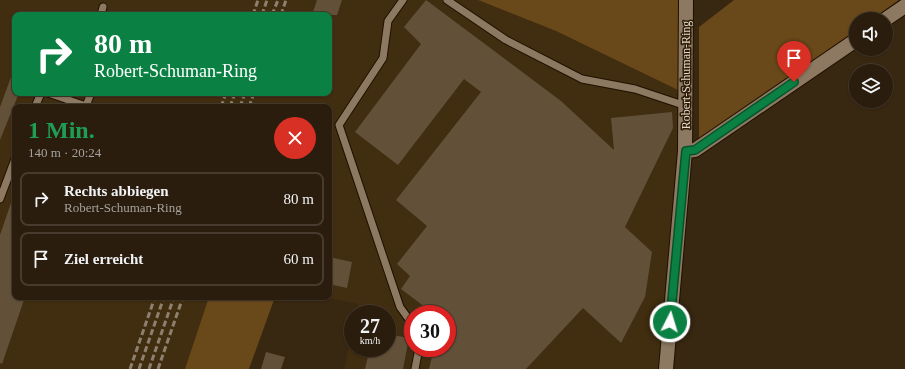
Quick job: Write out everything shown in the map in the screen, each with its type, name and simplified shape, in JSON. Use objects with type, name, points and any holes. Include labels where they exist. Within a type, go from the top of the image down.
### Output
[{"type":"street","name":"Robert-Schuman-Ring","points":[[666,369],[686,151],[686,0]]},
{"type":"street","points":[[893,14],[905,6]]},
{"type":"street","points":[[686,151],[695,150],[849,45]]},
{"type":"lane","points":[[403,0],[388,21],[384,58],[339,125],[400,307],[404,313]]},
{"type":"lane","points":[[447,0],[506,40],[582,79],[635,89],[687,106]]},
{"type":"lane","points":[[102,12],[104,7]]},
{"type":"lane","points":[[71,96],[83,104]]},
{"type":"lane","points":[[0,199],[12,167]]},
{"type":"lane","points":[[415,369],[417,357]]},
{"type":"shaded area","points":[[0,0],[478,0],[556,31],[680,91],[677,189],[660,369],[344,369],[347,357],[396,357],[396,305],[358,305],[332,299],[332,104],[12,104],[12,300],[208,300],[185,369],[0,369]]},
{"type":"shaded area","points":[[478,0],[679,0],[680,91],[556,31]]},
{"type":"shaded area","points":[[734,0],[899,0],[882,12],[849,12],[849,35],[699,141],[699,27]]},
{"type":"shaded area","points":[[208,300],[274,300],[249,369],[185,369]]},
{"type":"building","points":[[317,0],[342,0],[337,15],[332,15],[332,12],[313,12]]},
{"type":"building","points":[[426,0],[561,101],[614,150],[611,118],[672,112],[673,128],[625,227],[652,252],[645,297],[621,343],[583,308],[526,369],[429,369],[432,357],[456,357],[456,305],[422,305],[401,289],[410,276],[397,264],[427,226],[396,200],[481,92],[464,79],[398,165],[355,132],[421,44],[404,27]]},
{"type":"building","points":[[12,74],[12,96],[18,96],[15,104],[12,104],[12,110],[0,140],[0,107]]},
{"type":"building","points":[[12,200],[12,300],[24,300],[2,364],[0,363],[0,235]]},
{"type":"building","points":[[332,258],[352,262],[347,288],[332,285]]},
{"type":"building","points":[[396,336],[404,337],[404,357],[405,357],[403,369],[365,369],[368,357],[396,357]]},
{"type":"building","points":[[266,352],[285,357],[281,369],[261,369]]},
{"type":"railway","points":[[254,12],[258,0]]},
{"type":"railway","points":[[263,12],[267,0]]},
{"type":"railway","points":[[273,12],[278,0]]},
{"type":"railway","points":[[282,12],[286,0]]},
{"type":"railway","points":[[222,104],[225,96]]},
{"type":"railway","points":[[231,104],[234,96]]},
{"type":"railway","points":[[241,104],[244,96]]},
{"type":"railway","points":[[250,104],[253,96]]},
{"type":"railway","points":[[130,369],[154,300]]},
{"type":"railway","points":[[139,369],[163,300]]},
{"type":"railway","points":[[149,369],[173,300]]},
{"type":"railway","points":[[158,369],[182,300]]},
{"type":"route","points":[[670,322],[686,151],[695,150],[794,82]]}]
